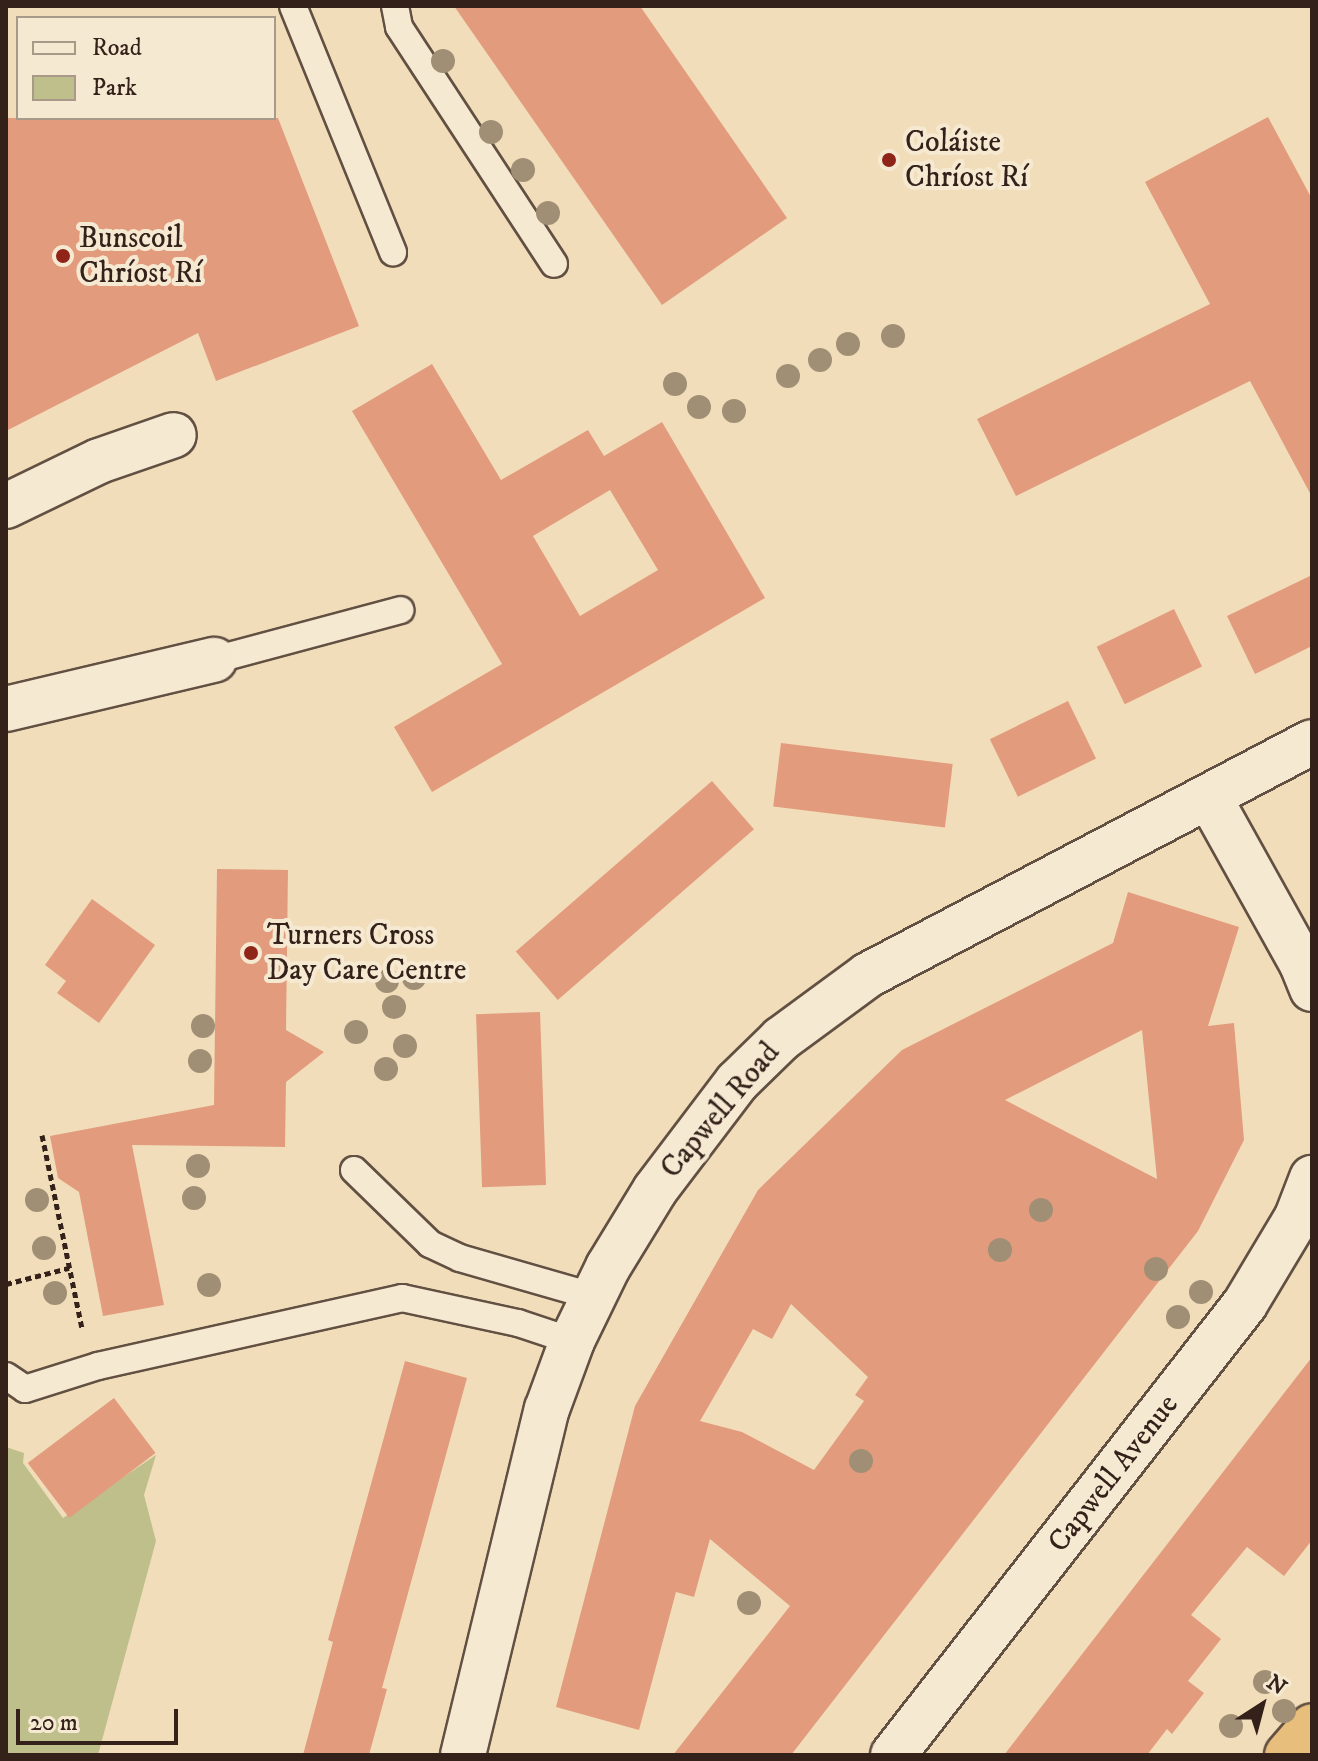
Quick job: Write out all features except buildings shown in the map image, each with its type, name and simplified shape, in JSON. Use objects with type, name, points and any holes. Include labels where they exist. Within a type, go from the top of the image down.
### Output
[{"type":"highway","points":[[1287,1755],[1312,1726]]},
{"type":"street","points":[[6,506],[99,461],[174,435]]},
{"type":"street","points":[[6,709],[214,660]]},
{"type":"street","name":"Capwell Road","points":[[463,1755],[547,1409],[572,1341],[592,1296],[687,1144],[737,1082],[781,1039],[829,1001],[896,959],[1312,742]]},
{"type":"street","points":[[1209,797],[1302,964],[1312,989]]},
{"type":"street","name":"Capwell Avenue","points":[[893,1755],[1245,1304],[1297,1217],[1312,1178]]},
{"type":"lane","points":[[293,6],[393,252]]},
{"type":"lane","points":[[395,6],[399,27],[554,264]]},
{"type":"lane","points":[[214,660],[400,610]]},
{"type":"lane","points":[[354,1170],[430,1244],[460,1258],[592,1296]]},
{"type":"lane","points":[[6,1376],[25,1389],[90,1369],[402,1298],[518,1323],[572,1341]]},
{"type":"path","points":[[42,1135],[90,1369]]},
{"type":"path","points":[[6,1284],[69,1268]]},
{"type":"green space","points":[[6,1447],[24,1453],[23,1463],[63,1518],[156,1455],[144,1495],[156,1541],[98,1755],[6,1755]]},
{"type":"place","name":"Coláiste Chríost Rí","points":[[889,160]]},
{"type":"place","name":"Bunscoil Chríost Rí","points":[[63,256]]},
{"type":"place","name":"Turners Cross Day Care Centre","points":[[251,953]]}]
